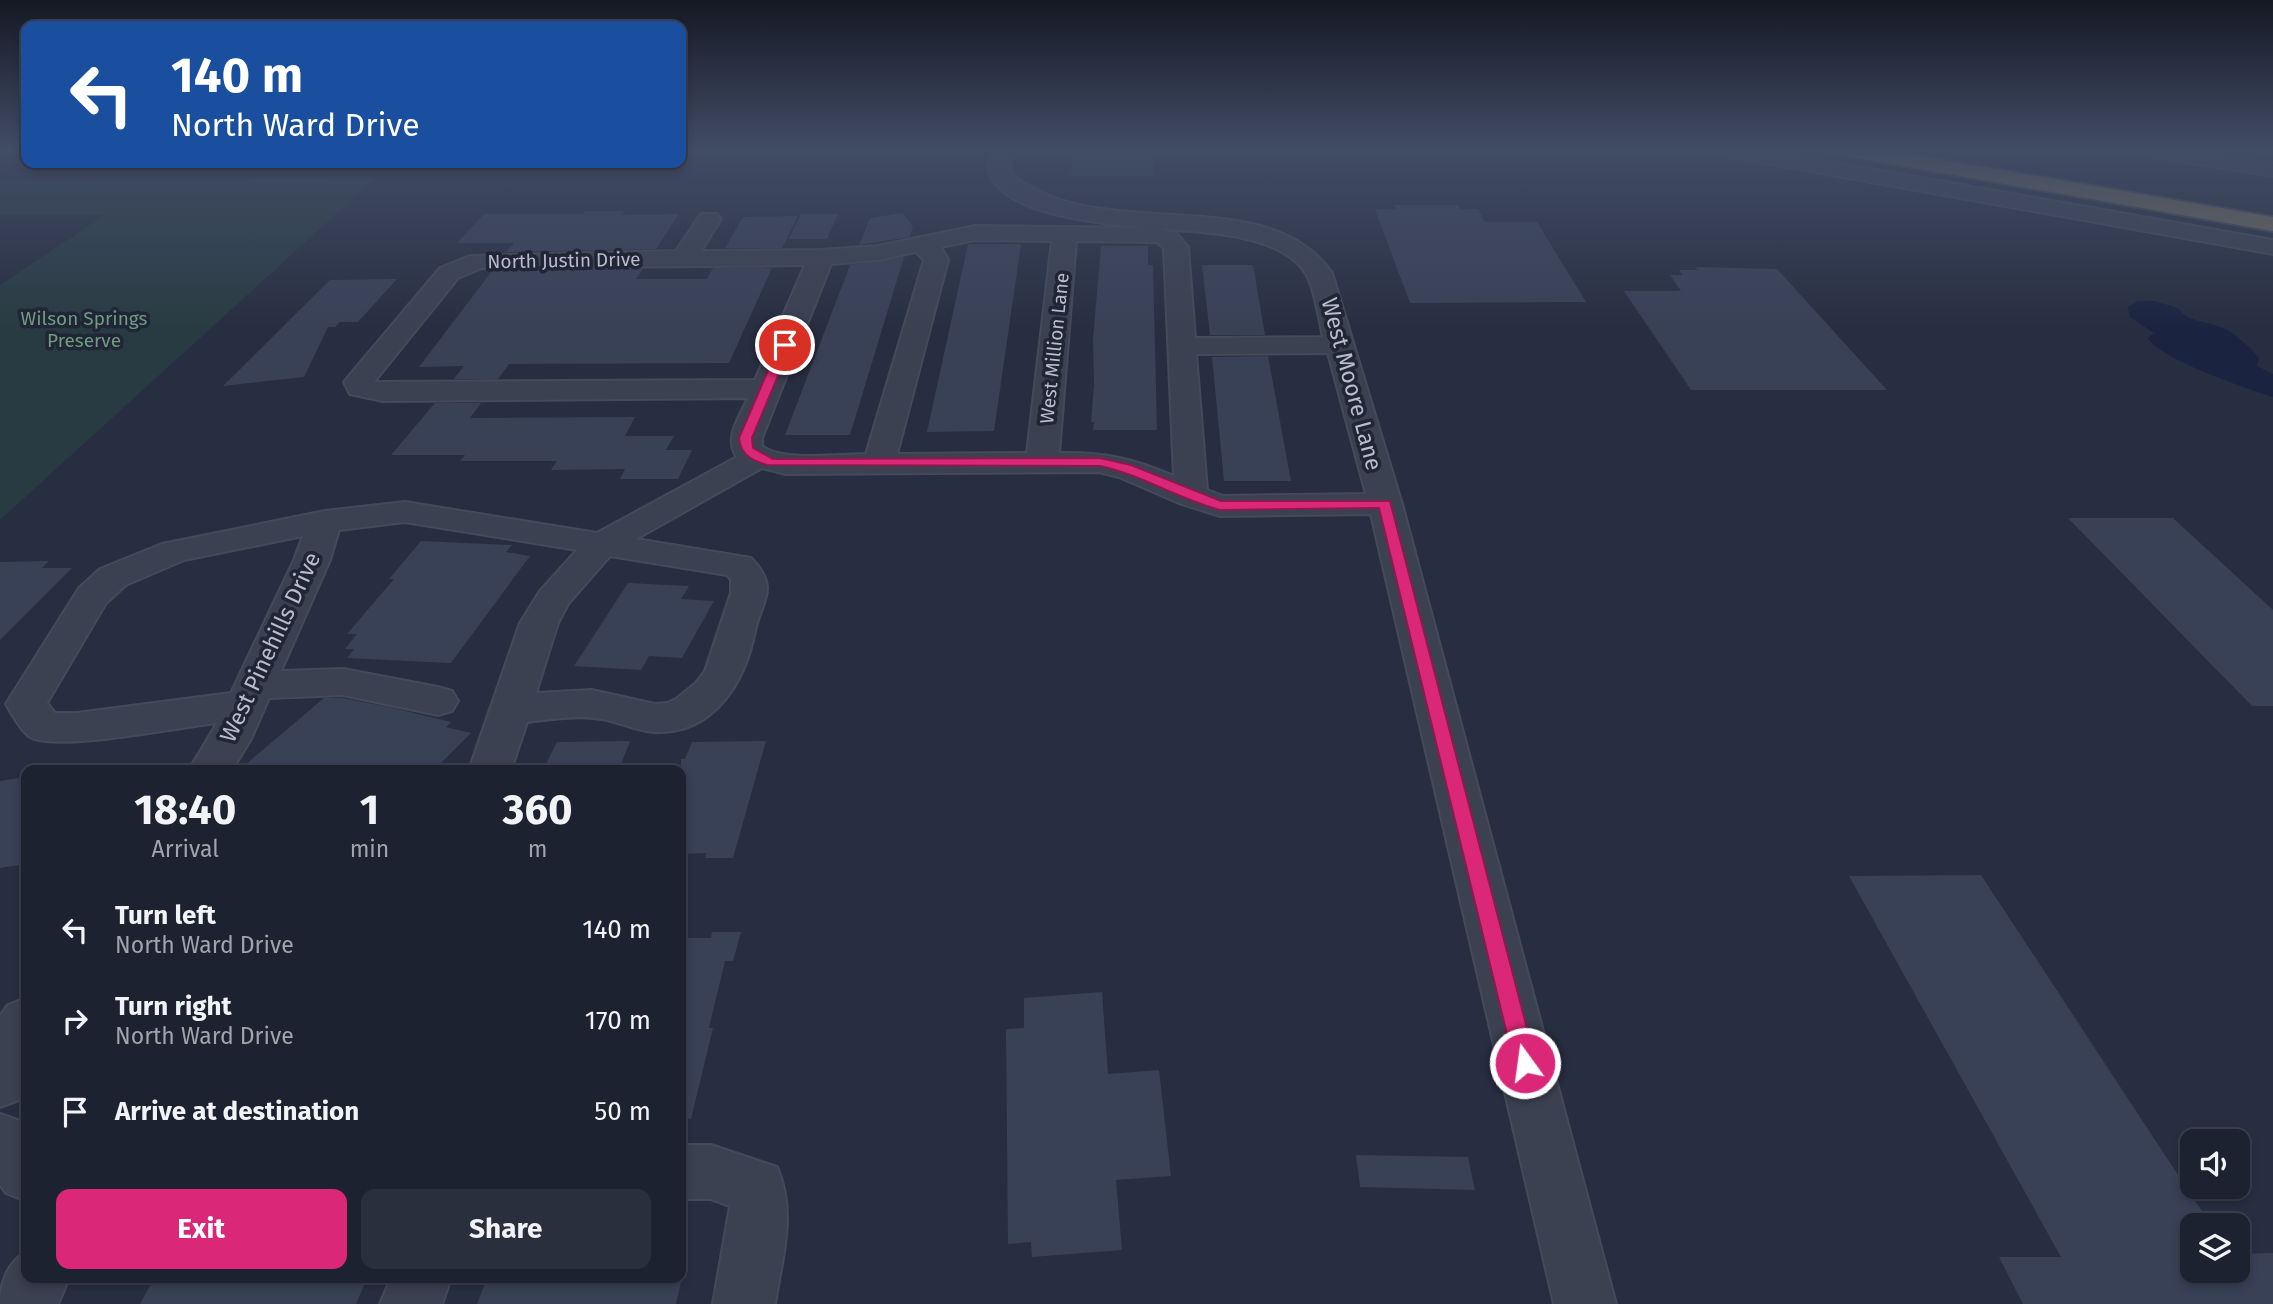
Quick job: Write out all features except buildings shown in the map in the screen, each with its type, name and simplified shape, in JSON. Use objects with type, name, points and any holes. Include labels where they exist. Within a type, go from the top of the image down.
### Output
[{"type":"highway","points":[[2185,208],[2273,223]]},
{"type":"street","name":"West Moore Lane","points":[[1059,208],[1095,215],[1222,226],[1271,239],[1310,261],[1319,273],[1385,504],[1585,1304]]},
{"type":"street","points":[[2053,208],[2273,247]]},
{"type":"street","points":[[684,258],[709,219]]},
{"type":"street","name":"West Million Lane","points":[[1042,462],[1065,233]]},
{"type":"street","name":"North Justin Drive","points":[[766,389],[383,392],[360,388],[359,382],[449,273],[467,264],[491,260],[821,257],[877,253],[961,234],[1142,233],[1156,235],[1173,243],[1176,247],[1182,346]]},
{"type":"street","points":[[879,463],[936,260],[934,254],[920,244]]},
{"type":"street","points":[[821,257],[746,438],[747,449],[758,458],[786,464],[1113,464],[1220,506],[1385,504]]},
{"type":"street","points":[[1191,496],[1182,346],[1341,345]]},
{"type":"street","points":[[492,765],[539,623],[553,599],[601,544],[758,458]]},
{"type":"street","points":[[438,701],[343,682],[249,695],[77,727],[44,727],[26,704],[92,596],[113,577],[174,551],[325,521],[405,512],[738,566],[748,574],[751,582],[748,598],[738,623],[729,662],[718,684],[683,714],[668,719],[652,718],[602,705],[512,709]]},
{"type":"street","name":"West Pinehills Drive","points":[[212,765],[230,739],[312,560],[325,521]]},
{"type":"street","points":[[0,1083],[16,1035],[21,1028]]},
{"type":"street","points":[[0,1140],[21,1167]]},
{"type":"street","points":[[686,1172],[711,1172],[757,1186],[760,1212],[744,1304]]},
{"type":"street","points":[[23,1304],[36,1283]]},
{"type":"street","points":[[411,1304],[419,1283]]},
{"type":"green space","name":"Wilson Springs Preserve","points":[[0,208],[343,208],[0,520],[0,285],[105,215],[0,215]]},
{"type":"water","points":[[2138,301],[2154,301],[2178,308],[2193,319],[2223,328],[2233,334],[2259,358],[2257,366],[2273,374],[2273,397],[2186,364],[2156,346],[2148,338],[2154,333],[2130,317],[2128,307]]},
{"type":"route","points":[[785,345],[746,438],[747,449],[758,458],[772,463],[1100,462],[1126,467],[1220,506],[1385,504],[1525,1063]]}]
